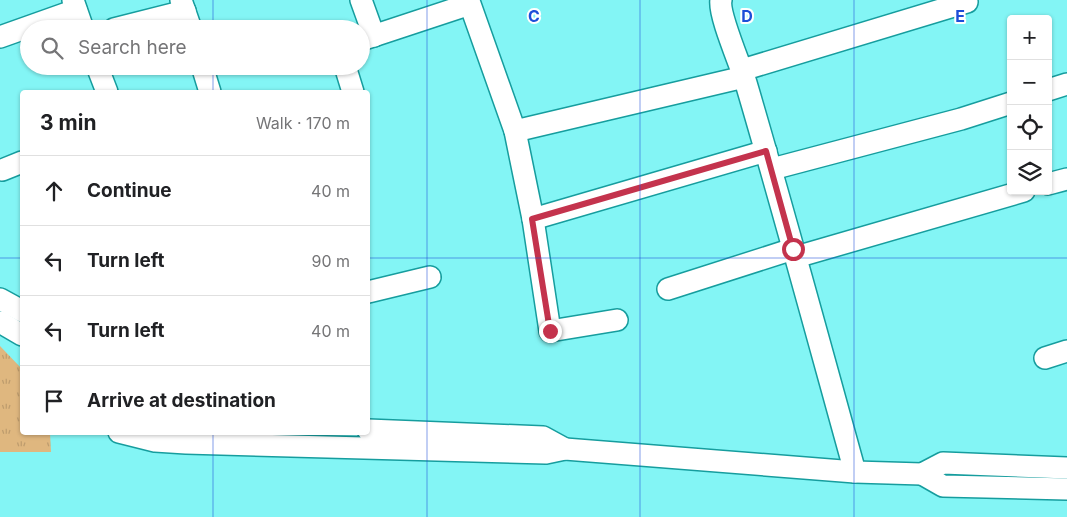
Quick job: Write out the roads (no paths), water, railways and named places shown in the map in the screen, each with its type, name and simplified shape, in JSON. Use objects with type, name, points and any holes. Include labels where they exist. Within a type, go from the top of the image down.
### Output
[{"type":"street","points":[[361,0],[365,20]]},
{"type":"street","points":[[721,0],[721,11],[743,73],[769,160],[855,472]]},
{"type":"street","points":[[370,37],[475,2],[516,131],[550,331],[617,320]]},
{"type":"street","points":[[516,131],[743,73],[967,2]]},
{"type":"street","points":[[55,20],[77,13]]},
{"type":"street","points":[[154,20],[186,13]]},
{"type":"street","points":[[0,37],[20,31]]},
{"type":"street","points":[[100,75],[106,90]]},
{"type":"street","points":[[205,75],[209,90]]},
{"type":"street","points":[[348,75],[352,90]]},
{"type":"street","points":[[1052,89],[1067,84]]},
{"type":"street","points":[[532,219],[769,160],[961,119],[1007,104]]},
{"type":"street","points":[[2,170],[20,163]]},
{"type":"street","points":[[1052,183],[1067,179]]},
{"type":"street","points":[[668,289],[1009,195]]},
{"type":"street","points":[[370,292],[430,277]]},
{"type":"street","points":[[0,299],[20,310]]},
{"type":"street","points":[[0,322],[20,335]]},
{"type":"street","points":[[1045,358],[1067,351]]},
{"type":"street","points":[[370,430],[543,437],[565,449]]},
{"type":"street","points":[[128,435],[139,439],[170,443],[291,439],[546,452],[565,449],[855,472],[922,474],[943,486],[1067,490]]},
{"type":"street","points":[[922,474],[943,463],[1067,468]]}]
